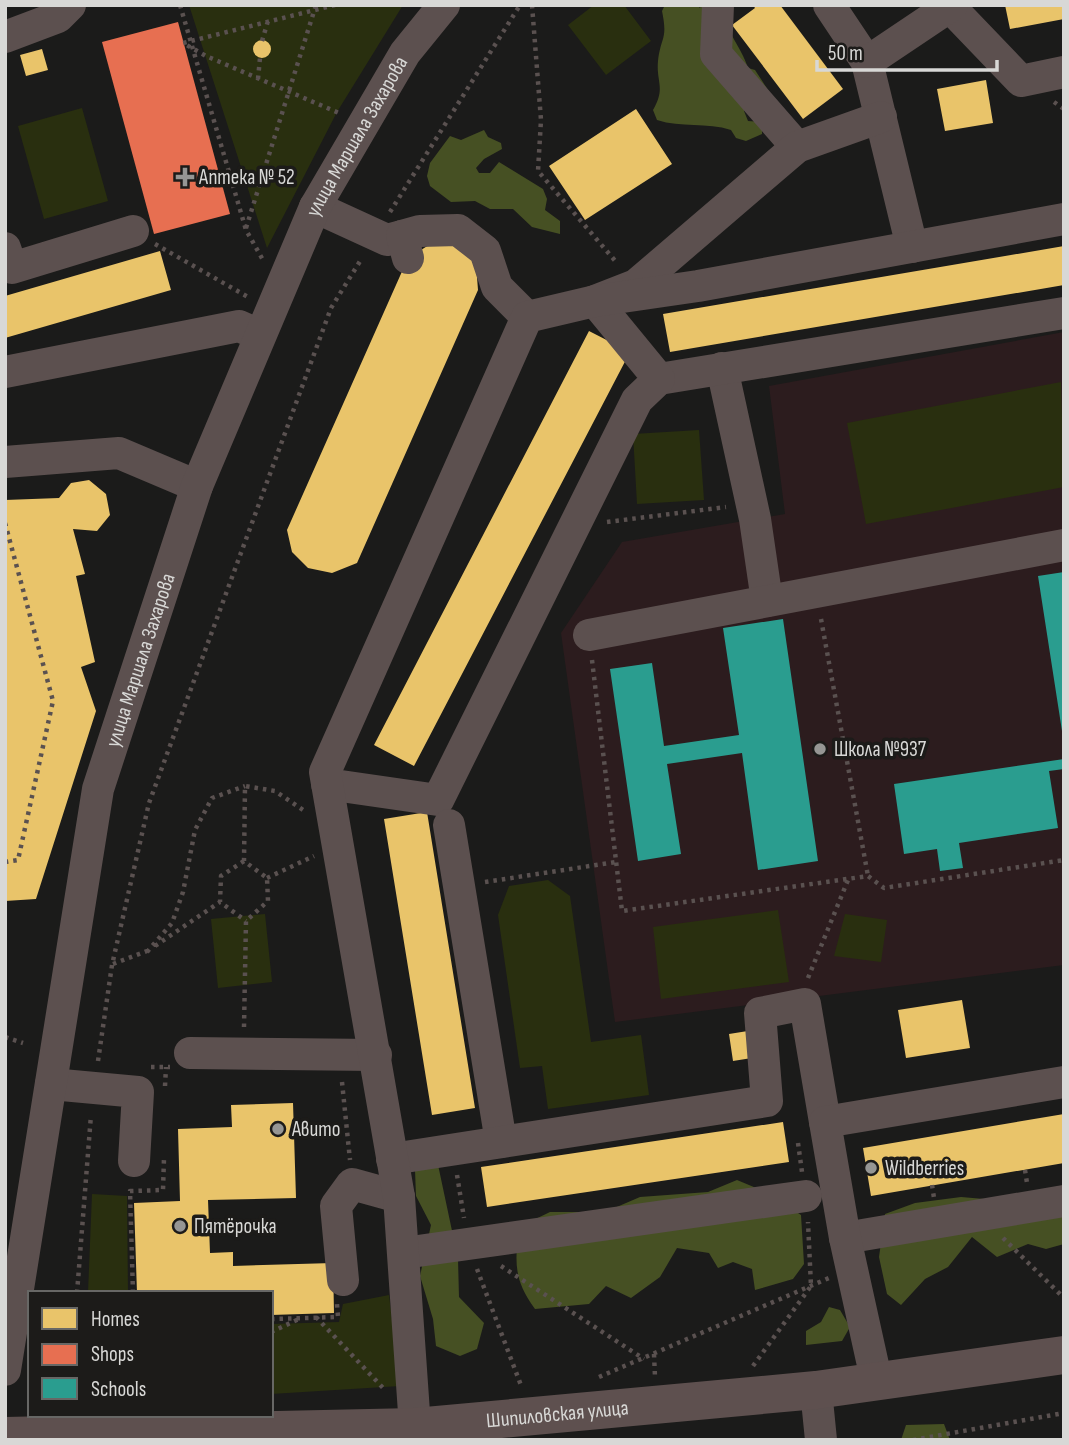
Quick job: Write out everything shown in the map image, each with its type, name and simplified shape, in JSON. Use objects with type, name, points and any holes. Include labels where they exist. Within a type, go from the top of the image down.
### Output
[{"type":"main road","name":"Шипиловская улица","points":[[5,1438],[404,1412],[513,1418],[816,1390],[1064,1355]]},
{"type":"street","points":[[5,37],[58,17],[69,5]]},
{"type":"street","name":"улица Маршала Захарова","points":[[5,1370],[17,1217],[51,1084],[98,789],[197,486],[315,207],[404,53],[444,5]]},
{"type":"street","points":[[718,5],[716,54],[797,147]]},
{"type":"street","points":[[829,5],[867,62],[912,247]]},
{"type":"street","points":[[867,62],[951,6],[1021,80],[1064,72]]},
{"type":"street","points":[[595,302],[636,285],[797,147],[881,117]]},
{"type":"street","points":[[315,207],[395,243],[420,231],[458,230],[485,251],[496,287],[527,317]]},
{"type":"street","points":[[527,317],[595,302],[698,286],[1064,219]]},
{"type":"street","points":[[5,248],[12,268],[133,231]]},
{"type":"street","points":[[595,302],[659,379]]},
{"type":"street","points":[[327,784],[438,800],[637,400],[659,379],[1064,313]]},
{"type":"street","points":[[404,1412],[404,1253],[399,1197],[325,772],[527,317]]},
{"type":"street","points":[[5,372],[239,326],[260,335]]},
{"type":"street","points":[[722,368],[752,504],[767,601]]},
{"type":"street","points":[[5,462],[119,453],[197,486]]},
{"type":"street","points":[[589,635],[1064,545]]},
{"type":"street","points":[[449,825],[501,1143]]},
{"type":"street","points":[[392,1159],[767,1101],[760,1013],[805,1004],[848,1253],[877,1383]]},
{"type":"street","points":[[184,1060],[244,1053],[376,1055]]},
{"type":"street","points":[[825,1122],[1064,1082]]},
{"type":"street","points":[[51,1084],[138,1092],[134,1161]]},
{"type":"street","points":[[343,1280],[337,1206],[352,1184],[399,1197]]},
{"type":"street","points":[[404,1253],[806,1196]]},
{"type":"street","points":[[848,1253],[979,1215],[1064,1201]]},
{"type":"street","points":[[816,1390],[821,1440]]},
{"type":"path","points":[[180,5],[246,230],[266,264]]},
{"type":"path","points":[[190,39],[335,5]]},
{"type":"path","points":[[77,1291],[87,1145],[112,965],[154,790],[331,308],[395,243],[520,5]]},
{"type":"path","points":[[532,5],[541,120],[538,171],[636,285]]},
{"type":"path","points":[[246,230],[315,8]]},
{"type":"path","points":[[262,41],[268,21]]},
{"type":"path","points":[[194,51],[344,115]]},
{"type":"path","points":[[258,79],[260,58]]},
{"type":"path","points":[[133,231],[249,298]]},
{"type":"path","points":[[575,526],[752,504]]},
{"type":"path","points":[[5,523],[53,701],[18,860],[5,862]]},
{"type":"path","points":[[816,592],[867,876],[884,888],[1064,860]]},
{"type":"path","points":[[589,635],[622,911],[867,876]]},
{"type":"path","points":[[146,952],[172,923],[183,892],[195,830],[212,798],[245,786],[275,791],[306,813]]},
{"type":"path","points":[[244,861],[245,786]]},
{"type":"path","points":[[314,844],[320,867]]},
{"type":"path","points":[[267,878],[317,855]]},
{"type":"path","points":[[244,861],[267,878]]},
{"type":"path","points":[[220,902],[221,876],[244,861]]},
{"type":"path","points":[[459,886],[616,862]]},
{"type":"path","points":[[244,1053],[246,921],[268,901],[267,878]]},
{"type":"path","points":[[797,1006],[849,879]]},
{"type":"path","points":[[112,965],[146,952],[220,902]]},
{"type":"path","points":[[220,902],[246,921]]},
{"type":"path","points":[[5,1037],[23,1043]]},
{"type":"path","points":[[340,1054],[352,1184]]},
{"type":"path","points":[[148,1067],[184,1060]]},
{"type":"path","points":[[453,1150],[468,1245],[513,1418]]},
{"type":"path","points":[[979,1215],[1064,1298]]},
{"type":"path","points":[[468,1245],[644,1359]]},
{"type":"path","points":[[749,1372],[811,1286],[848,1253]]},
{"type":"path","points":[[273,1319],[338,1317],[337,1297],[343,1280]]},
{"type":"path","points":[[593,1380],[811,1286]]},
{"type":"path","points":[[316,1317],[404,1412]]},
{"type":"path","points":[[273,1331],[302,1318]]},
{"type":"path","points":[[654,1354],[656,1381]]},
{"type":"path","points":[[913,1440],[1064,1413]]},
{"type":"shaded area","name":"Школа №937","points":[[1064,332],[1064,965],[615,1022],[561,633],[622,542],[785,514],[769,386]]},
{"type":"green space","points":[[189,5],[403,5],[337,112],[267,248]]},
{"type":"green space","points":[[594,5],[624,5],[651,41],[606,75],[568,25]]},
{"type":"green space","points":[[665,5],[697,5],[700,8],[701,5],[726,5],[727,24],[748,68],[755,70],[770,93],[750,102],[744,111],[748,121],[762,122],[762,134],[746,141],[736,138],[731,130],[657,120],[653,110],[660,90],[658,61],[664,33],[662,11]]},
{"type":"green space","points":[[82,108],[108,201],[44,219],[18,126]]},
{"type":"green space","points":[[484,130],[488,137],[501,143],[502,149],[484,159],[476,168],[479,173],[490,173],[499,162],[543,189],[547,199],[545,210],[560,221],[560,234],[532,227],[513,209],[490,209],[475,201],[451,202],[430,186],[427,176],[430,163],[450,136],[461,140]]},
{"type":"green space","points":[[1061,382],[1064,487],[866,524],[847,423]]},
{"type":"green space","points":[[699,430],[704,500],[637,504],[633,434]]},
{"type":"green space","points":[[548,880],[570,896],[591,1042],[641,1035],[649,1095],[548,1109],[542,1066],[520,1068],[498,915],[509,886]]},
{"type":"green space","points":[[778,910],[789,982],[661,999],[653,927]]},
{"type":"green space","points":[[265,914],[272,982],[218,988],[211,919]]},
{"type":"green space","points":[[845,914],[887,920],[881,962],[834,956]]},
{"type":"green space","points":[[437,1160],[458,1259],[459,1297],[484,1323],[477,1349],[460,1356],[436,1346],[433,1319],[420,1276],[431,1225],[416,1196],[415,1170]]},
{"type":"green space","points":[[737,1180],[766,1192],[801,1215],[804,1264],[793,1279],[755,1290],[752,1269],[733,1262],[718,1268],[709,1253],[677,1248],[660,1277],[631,1298],[606,1286],[589,1304],[535,1309],[528,1298],[517,1270],[519,1227],[550,1212],[605,1212],[640,1197],[708,1192]]},
{"type":"green space","points":[[1064,1185],[1064,1244],[1046,1249],[1028,1244],[997,1257],[972,1237],[948,1267],[925,1279],[901,1305],[887,1294],[879,1257],[885,1214],[915,1203],[961,1197],[1008,1201]]},
{"type":"green space","points":[[92,1194],[127,1196],[128,1291],[88,1291]]},
{"type":"green space","points":[[389,1295],[400,1386],[273,1394],[273,1324],[339,1322],[343,1304]]},
{"type":"green space","points":[[829,1307],[840,1310],[850,1327],[842,1341],[806,1345],[806,1331],[821,1322]]},
{"type":"green space","points":[[944,1424],[950,1440],[901,1440],[906,1425]]},
{"type":"building: Homes","points":[[753,5],[780,5],[843,89],[803,119],[732,25],[755,8]]},
{"type":"building: Homes","points":[[1005,5],[1064,5],[1064,19],[1010,29]]},
{"type":"building: Homes","points":[[262,40],[268,43],[271,49],[268,55],[262,58],[256,55],[253,49],[256,43]]},
{"type":"building: Homes","points":[[42,49],[48,70],[26,76],[20,55]]},
{"type":"building: Homes","points":[[986,80],[993,123],[945,131],[937,89]]},
{"type":"building: Homes","points":[[636,109],[672,164],[585,220],[549,166]]},
{"type":"building: Homes","points":[[429,245],[455,245],[476,264],[478,290],[357,563],[332,573],[308,568],[292,552],[287,530],[408,258]]},
{"type":"building: Homes","points":[[1064,246],[1064,285],[670,352],[663,314]]},
{"type":"building: Homes","points":[[160,251],[171,290],[5,338],[5,296]]},
{"type":"building: Homes","points":[[589,331],[630,352],[414,766],[374,745]]},
{"type":"building: Homes","points":[[89,480],[106,494],[110,515],[97,531],[73,529],[85,574],[76,576],[95,662],[81,667],[96,711],[36,899],[5,901],[5,500],[59,498],[71,483]]},
{"type":"building: Homes","points":[[427,812],[475,1108],[432,1115],[384,819]]},
{"type":"building: Homes","points":[[962,1000],[970,1048],[906,1058],[898,1010]]},
{"type":"building: Homes","points":[[754,1030],[758,1057],[733,1061],[729,1034]]},
{"type":"building: Homes","points":[[293,1103],[296,1198],[208,1200],[210,1253],[233,1252],[233,1266],[333,1263],[334,1313],[273,1315],[273,1291],[137,1291],[134,1203],[180,1201],[178,1129],[232,1127],[231,1105]]},
{"type":"building: Homes","points":[[1064,1114],[1064,1163],[871,1196],[863,1148]]},
{"type":"building: Homes","points":[[783,1122],[789,1162],[487,1207],[481,1167]]},
{"type":"building: Shops","points":[[178,22],[230,214],[154,234],[102,42]]},
{"type":"building: Schools","points":[[1064,572],[1064,731],[1062,731],[1038,576]]},
{"type":"building: Schools","points":[[783,619],[818,861],[758,870],[742,753],[667,764],[681,854],[638,861],[610,669],[652,663],[664,746],[739,735],[723,628]]},
{"type":"building: Schools","points":[[1064,759],[1064,769],[1049,771],[1058,828],[959,843],[963,868],[940,871],[937,849],[904,854],[894,784]]},
{"type":"place","name":"Аптека № 52","points":[[185,177]]},
{"type":"place","name":"Школа №937","points":[[820,749]]},
{"type":"place","name":"Авито","points":[[278,1129]]},
{"type":"place","name":"Wildberries","points":[[871,1168]]},
{"type":"place","name":"Пятёрочка","points":[[180,1226]]}]
